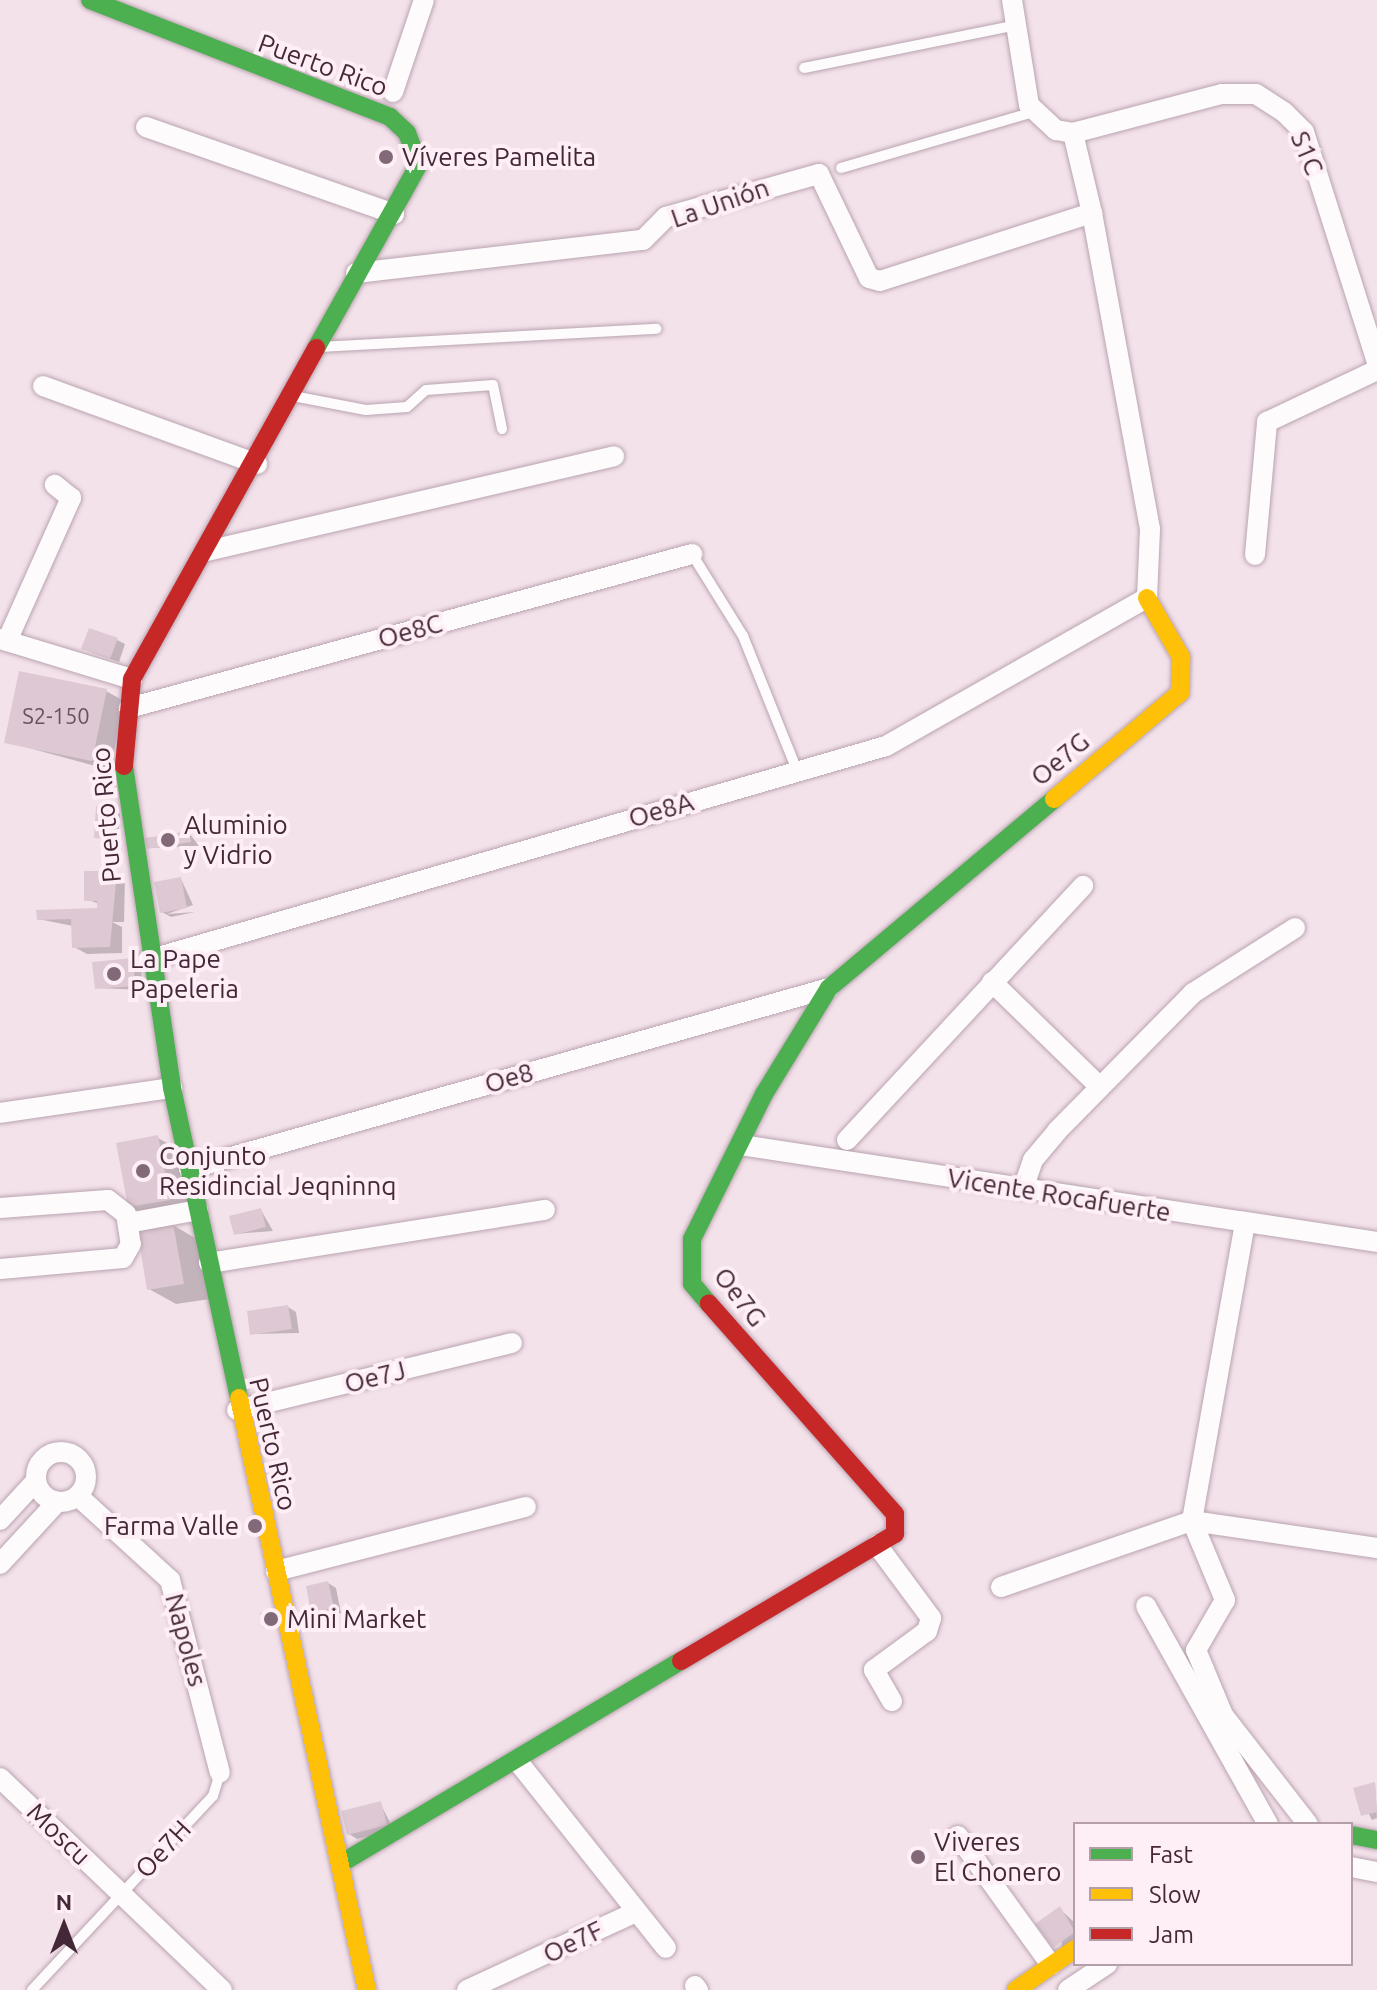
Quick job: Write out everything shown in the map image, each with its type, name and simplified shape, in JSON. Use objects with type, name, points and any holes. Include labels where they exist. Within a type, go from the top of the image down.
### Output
[{"type":"street","name":"Puerto Rico","points":[[90,0],[390,117],[407,133],[419,164],[394,214],[356,273],[257,464],[132,679],[122,755],[148,960],[172,1088],[237,1410],[276,1571],[367,1990]]},
{"type":"street","points":[[393,92],[424,0]]},
{"type":"street","points":[[1012,0],[1013,26],[1034,112],[1073,133],[1092,213],[1150,529],[1147,598]]},
{"type":"street","name":"S1C","points":[[1073,133],[1222,94],[1256,94],[1284,112],[1304,132],[1377,362]]},
{"type":"street","points":[[146,127],[394,214]]},
{"type":"street","name":"La Unión","points":[[356,273],[643,240],[666,217],[819,174],[869,278],[880,281],[1092,213]]},
{"type":"street","points":[[1255,555],[1267,422],[1377,370]]},
{"type":"street","points":[[43,386],[257,464]]},
{"type":"street","points":[[207,551],[614,456]]},
{"type":"street","points":[[55,485],[71,498],[3,640],[132,679]]},
{"type":"street","name":"Oe8C","points":[[129,708],[692,554]]},
{"type":"street","name":"Oe8A","points":[[148,960],[906,737],[1147,598]]},
{"type":"street","name":"Oe7G","points":[[340,1864],[519,1763],[895,1534],[895,1514],[692,1284],[692,1239],[829,988],[1180,693],[1181,657],[1147,598]]},
{"type":"street","points":[[847,1140],[1083,886]]},
{"type":"street","points":[[1023,1189],[1037,1154],[1099,1086],[1214,977],[1295,928]]},
{"type":"street","points":[[992,982],[1099,1086]]},
{"type":"street","name":"Oe8","points":[[189,1169],[829,988]]},
{"type":"street","points":[[0,1113],[172,1088]]},
{"type":"street","name":"Vicente Rocafuerte","points":[[741,1145],[1377,1242]]},
{"type":"street","points":[[0,1208],[108,1200],[128,1223],[131,1244],[123,1258],[0,1269]]},
{"type":"street","points":[[128,1223],[198,1210]]},
{"type":"street","points":[[209,1263],[545,1210]]},
{"type":"street","points":[[1245,1223],[1192,1521],[1226,1592],[1196,1644],[1198,1657],[1236,1735],[1306,1822]]},
{"type":"street","name":"Oe7J","points":[[237,1410],[512,1343]]},
{"type":"street","points":[[0,1520],[35,1482],[40,1461],[69,1453],[84,1467],[78,1496],[56,1503],[0,1564]]},
{"type":"street","points":[[35,1482],[56,1503]]},
{"type":"street","name":"Napoles","points":[[78,1496],[170,1580],[220,1773]]},
{"type":"street","points":[[276,1571],[526,1507]]},
{"type":"street","points":[[1001,1587],[1192,1521],[1377,1548]]},
{"type":"street","points":[[877,1545],[931,1618],[927,1631],[873,1673],[892,1701]]},
{"type":"street","points":[[1146,1606],[1267,1822]]},
{"type":"street","points":[[519,1763],[634,1913],[666,1948]]},
{"type":"street","name":"Moscu","points":[[0,1778],[222,1990]]},
{"type":"street","points":[[1353,1835],[1377,1840]]},
{"type":"street","points":[[958,1836],[1051,1965]]},
{"type":"street","points":[[1353,1867],[1377,1872]]},
{"type":"street","name":"Oe7F","points":[[467,1990],[634,1913]]},
{"type":"street","points":[[1016,1990],[1073,1950]]},
{"type":"street","points":[[1068,1990],[1104,1966]]},
{"type":"lane","points":[[804,68],[1013,26]]},
{"type":"lane","points":[[841,168],[1034,112]]},
{"type":"lane","points":[[318,347],[657,329]]},
{"type":"lane","points":[[293,396],[366,410],[407,407],[426,390],[493,385],[500,393],[502,429]]},
{"type":"lane","points":[[692,554],[736,622],[797,770]]},
{"type":"lane","name":"Oe7H","points":[[32,1990],[213,1796],[220,1773]]},
{"type":"building","points":[[89,628],[118,638],[110,659],[81,649]]},
{"type":"building","points":[[19,671],[107,689],[92,761],[4,743]]},
{"type":"building","points":[[96,806],[112,807],[110,839],[94,838]]},
{"type":"building","name":"Aluminio y Vidrio","points":[[189,831],[191,842],[147,849],[145,838]]},
{"type":"building","points":[[84,871],[117,871],[110,947],[72,948],[71,919],[37,920],[36,910],[97,908],[97,901],[84,901]]},
{"type":"building","points":[[181,877],[187,908],[160,913],[154,882]]},
{"type":"building","name":"La Pape Papeleria","points":[[133,958],[135,986],[95,989],[92,962]]},
{"type":"building","name":"Conjunto Residincial Jeqninnq","points":[[158,1135],[170,1200],[128,1207],[116,1143]]},
{"type":"building","points":[[261,1208],[266,1227],[234,1235],[229,1216]]},
{"type":"building","name":"Conjunto Residincial Jeqninnq","points":[[173,1223],[184,1284],[147,1290],[137,1229]]},
{"type":"building","points":[[288,1305],[292,1329],[250,1335],[247,1311]]},
{"type":"building","points":[[328,1581],[334,1608],[311,1613],[306,1586]]},
{"type":"building","name":"Mini Market","points":[[279,1609],[282,1624],[263,1628],[260,1613]]},
{"type":"building","points":[[1375,1782],[1377,1812],[1361,1816],[1353,1788]]},
{"type":"building","points":[[381,1801],[387,1825],[347,1835],[341,1811]]},
{"type":"building","points":[[1060,1906],[1073,1933],[1053,1948],[1035,1924]]},
{"type":"traffic: fast","points":[[90,0],[390,117],[407,133],[419,164],[316,348]]},
{"type":"traffic: fast","points":[[124,766],[172,1088],[239,1398]]},
{"type":"traffic: fast","points":[[709,1304],[692,1284],[692,1239],[764,1094],[829,988],[1054,799]]},
{"type":"traffic: fast","points":[[340,1864],[681,1661]]},
{"type":"traffic: fast","points":[[1353,1835],[1377,1840]]},
{"type":"traffic: slow","points":[[1054,799],[1180,693],[1181,657],[1147,598]]},
{"type":"traffic: slow","points":[[239,1398],[367,1990]]},
{"type":"traffic: slow","points":[[1016,1990],[1073,1950]]},
{"type":"traffic: jam","points":[[124,766],[132,679],[316,348]]},
{"type":"traffic: jam","points":[[681,1661],[895,1534],[895,1514],[709,1304]]},
{"type":"place","name":"Víveres Pamelita","points":[[386,157]]},
{"type":"place","name":"Aluminio y Vidrio","points":[[168,840]]},
{"type":"place","name":"La Pape Papeleria","points":[[114,974]]},
{"type":"place","name":"Conjunto Residincial Jeqninnq","points":[[143,1171]]},
{"type":"place","name":"Farma Valle","points":[[255,1526]]},
{"type":"place","name":"Mini Market","points":[[271,1619]]},
{"type":"place","name":"Viveres El Chonero","points":[[918,1857]]}]
